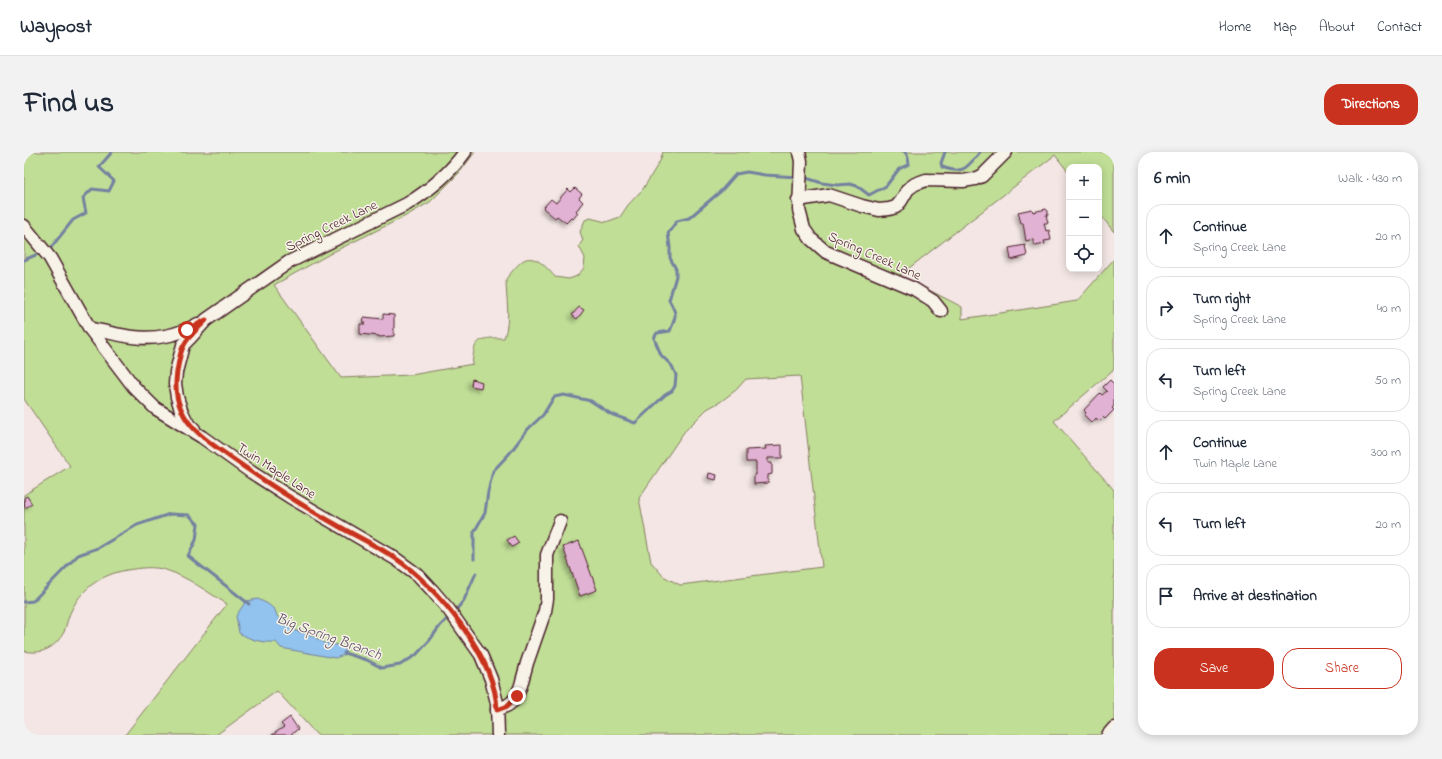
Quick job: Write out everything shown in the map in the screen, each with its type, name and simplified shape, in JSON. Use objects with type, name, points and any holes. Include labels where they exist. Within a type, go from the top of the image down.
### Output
[{"type":"street","name":"Spring Creek Lane","points":[[90,329],[133,337],[164,337],[187,330],[206,320],[289,262],[421,196],[447,174],[464,152]]},
{"type":"street","points":[[799,194],[829,195],[879,210],[889,209],[896,207],[901,202],[908,189],[920,182],[926,180],[963,181],[976,179],[982,176],[1006,152]]},
{"type":"street","name":"Spring Creek Lane","points":[[800,156],[798,210],[803,226],[811,240],[826,252],[914,289],[933,301],[941,311]]},
{"type":"street","name":"Twin Maple Lane","points":[[24,226],[50,258],[90,329],[134,387],[155,408],[202,436],[251,472],[290,497],[391,556],[418,575],[432,590],[449,610],[481,655],[491,679],[497,703],[498,735]]},
{"type":"street","name":"Spring Creek Lane","points":[[202,436],[192,427],[181,410],[175,384],[176,372],[183,345],[206,320]]},
{"type":"street","points":[[497,710],[508,706],[513,701],[522,686],[527,663],[547,599],[547,555],[560,521]]},
{"type":"street","points":[[1108,735],[1114,728]]},
{"type":"green space","points":[[24,152],[475,152],[460,172],[430,202],[404,217],[335,251],[274,285],[341,378],[411,375],[473,364],[475,346],[481,340],[504,338],[508,316],[506,279],[515,268],[526,259],[531,259],[540,262],[555,277],[569,279],[577,276],[584,268],[585,258],[579,246],[583,240],[580,232],[585,220],[590,218],[606,222],[620,217],[628,205],[643,189],[660,161],[663,152],[1114,152],[1114,232],[1102,217],[1102,164],[1066,164],[1066,169],[1055,155],[900,275],[962,307],[962,319],[1077,301],[1114,259],[1114,369],[1054,421],[1114,490],[1114,735],[317,735],[277,691],[216,735],[125,735],[227,604],[190,581],[166,570],[146,568],[118,572],[102,578],[82,594],[71,612],[64,632],[52,646],[37,652],[24,651],[24,495],[70,466],[24,399]],"holes":[[[800,376],[822,567],[680,585],[663,576],[651,562],[639,498],[684,432],[707,409],[720,402],[736,390],[746,379]]]},
{"type":"water","points":[[258,599],[268,604],[275,610],[277,616],[292,630],[309,634],[325,643],[343,646],[347,654],[335,658],[281,648],[276,642],[266,642],[248,638],[239,633],[236,616],[246,601]]},
{"type":"building","points":[[575,188],[582,194],[579,198],[583,202],[576,211],[578,213],[573,219],[571,218],[566,223],[557,216],[555,218],[543,208],[551,199],[556,203],[568,189],[571,192]]},
{"type":"building","points":[[1032,209],[1033,212],[1046,209],[1048,211],[1048,215],[1046,215],[1048,223],[1044,223],[1046,231],[1049,230],[1051,240],[1044,241],[1045,244],[1035,246],[1033,239],[1026,241],[1023,223],[1021,223],[1018,212]]},
{"type":"building","points":[[1025,245],[1027,256],[1011,260],[1009,248]]},
{"type":"building","points":[[579,307],[584,310],[577,319],[572,315]]},
{"type":"building","points":[[383,314],[394,315],[394,336],[379,337],[360,334],[360,324],[365,324],[365,322],[363,322],[364,317],[383,319]]},
{"type":"building","points":[[472,379],[482,382],[481,388],[471,386]]},
{"type":"building","points":[[1110,380],[1114,384],[1114,406],[1112,408],[1114,410],[1105,419],[1103,417],[1099,421],[1096,418],[1092,423],[1084,415],[1086,413],[1084,410],[1100,393],[1102,395],[1107,391],[1103,387]]},
{"type":"building","points":[[782,445],[782,458],[768,458],[768,463],[772,463],[772,474],[768,475],[768,483],[754,484],[756,462],[746,462],[746,450],[766,449],[765,446]]},
{"type":"building","points":[[709,473],[717,475],[716,480],[708,478]]},
{"type":"building","points":[[27,496],[32,504],[25,508],[24,498]]},
{"type":"building","points":[[514,536],[519,543],[512,547],[507,540]]},
{"type":"building","points":[[579,541],[597,590],[580,596],[563,547]]},
{"type":"building","points":[[290,717],[298,729],[290,735],[272,735],[284,727],[281,724]]},
{"type":"waterway","points":[[49,250],[73,220],[86,213],[83,198],[92,189],[109,191],[114,181],[99,167],[112,152]]},
{"type":"waterway","name":"Big Spring Branch","points":[[803,177],[822,183],[837,185],[850,184],[857,186],[869,195],[886,186],[899,169],[909,164],[908,157],[905,152]]},
{"type":"waterway","name":"Big Spring Branch","points":[[945,152],[941,163],[942,167],[955,170],[960,170],[968,166],[980,152]]},
{"type":"waterway","name":"Big Spring Branch","points":[[474,559],[474,532],[485,513],[493,471],[509,454],[528,429],[543,415],[554,397],[564,395],[591,401],[611,414],[635,423],[665,395],[672,391],[675,386],[676,375],[672,366],[661,355],[654,338],[657,333],[670,331],[675,318],[674,309],[669,300],[676,276],[676,269],[670,258],[668,233],[677,221],[689,218],[721,191],[736,174],[747,172],[765,175],[798,177]]},
{"type":"waterway","points":[[24,260],[38,254]]},
{"type":"waterway","name":"Big Spring Branch","points":[[24,602],[33,601],[78,555],[98,548],[137,525],[170,514],[189,515],[198,524],[196,540],[188,556],[249,604]]},
{"type":"waterway","name":"Big Spring Branch","points":[[456,610],[464,600],[476,573]]},
{"type":"waterway","name":"Big Spring Branch","points":[[344,653],[367,660],[382,668],[400,665],[416,655],[447,619]]},
{"type":"route","points":[[187,330],[206,320],[183,345],[176,372],[175,384],[177,397],[181,410],[192,427],[251,472],[334,524],[375,546],[418,575],[449,610],[481,655],[491,679],[497,703],[497,710],[508,706],[517,696]]}]
